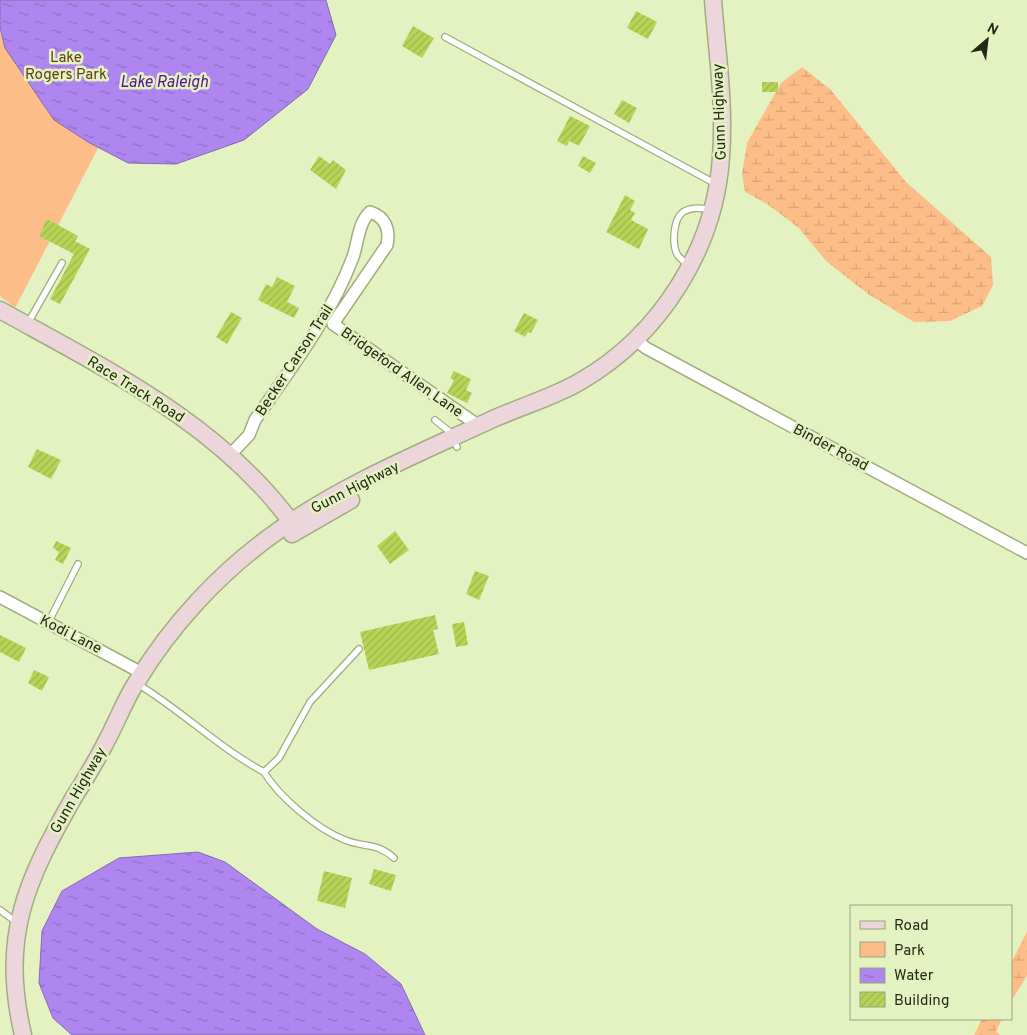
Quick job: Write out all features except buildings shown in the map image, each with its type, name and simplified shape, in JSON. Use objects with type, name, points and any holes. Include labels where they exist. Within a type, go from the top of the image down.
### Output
[{"type":"main road","name":"Gunn Highway","points":[[23,1035],[15,1006],[11,978],[11,944],[5,915],[28,879],[143,681],[182,636],[223,591],[294,526],[355,485],[455,442],[479,426],[555,395],[596,372],[636,340],[664,306],[690,266],[700,244],[718,185],[722,124],[712,0]]},
{"type":"main road","name":"Race Track Road","points":[[0,310],[154,397],[195,427],[260,485],[294,526]]},
{"type":"main road","points":[[455,442],[520,416],[555,395]]},
{"type":"street","name":"Becker Carson Trail","points":[[229,456],[249,435],[255,420],[314,335],[341,286],[365,217],[370,212],[378,214]]},
{"type":"street","name":"Bridgeford Allen Lane","points":[[378,214],[383,219],[389,233],[387,245],[333,324],[479,426]]},
{"type":"street","name":"Binder Road","points":[[636,340],[646,348],[1027,553]]},
{"type":"street","name":"Kodi Lane","points":[[0,597],[48,622],[143,681]]},
{"type":"lane","points":[[445,37],[718,185]]},
{"type":"lane","points":[[690,266],[676,252],[675,235],[679,216],[685,211],[693,209],[712,209]]},
{"type":"lane","points":[[27,325],[62,262]]},
{"type":"lane","points":[[435,420],[446,428],[455,442]]},
{"type":"lane","points":[[48,622],[78,564]]},
{"type":"lane","points":[[264,772],[279,758],[310,702],[359,648]]},
{"type":"lane","points":[[143,681],[248,764],[264,772],[272,786],[302,813],[345,840],[384,849],[394,858]]},
{"type":"green space","name":"Lake Rogers Park","points":[[0,0],[175,0],[15,308],[0,296]]},
{"type":"green space","points":[[802,67],[830,89],[906,182],[991,257],[993,285],[982,306],[950,321],[914,322],[868,294],[826,261],[799,228],[767,204],[745,192],[742,175],[747,143],[781,83]]},
{"type":"green space","points":[[1027,932],[1027,976],[1012,999],[1012,961]]},
{"type":"green space","points":[[982,1020],[1002,1020],[996,1031],[1000,1035],[974,1035]]},
{"type":"water","name":"Lake Raleigh","points":[[0,0],[326,0],[336,35],[308,89],[244,140],[176,164],[128,163],[88,142],[54,120],[5,48],[0,27]]},
{"type":"water","points":[[198,852],[225,862],[317,929],[365,954],[401,984],[425,1035],[72,1035],[53,1018],[39,983],[42,931],[62,891],[119,858]]}]
